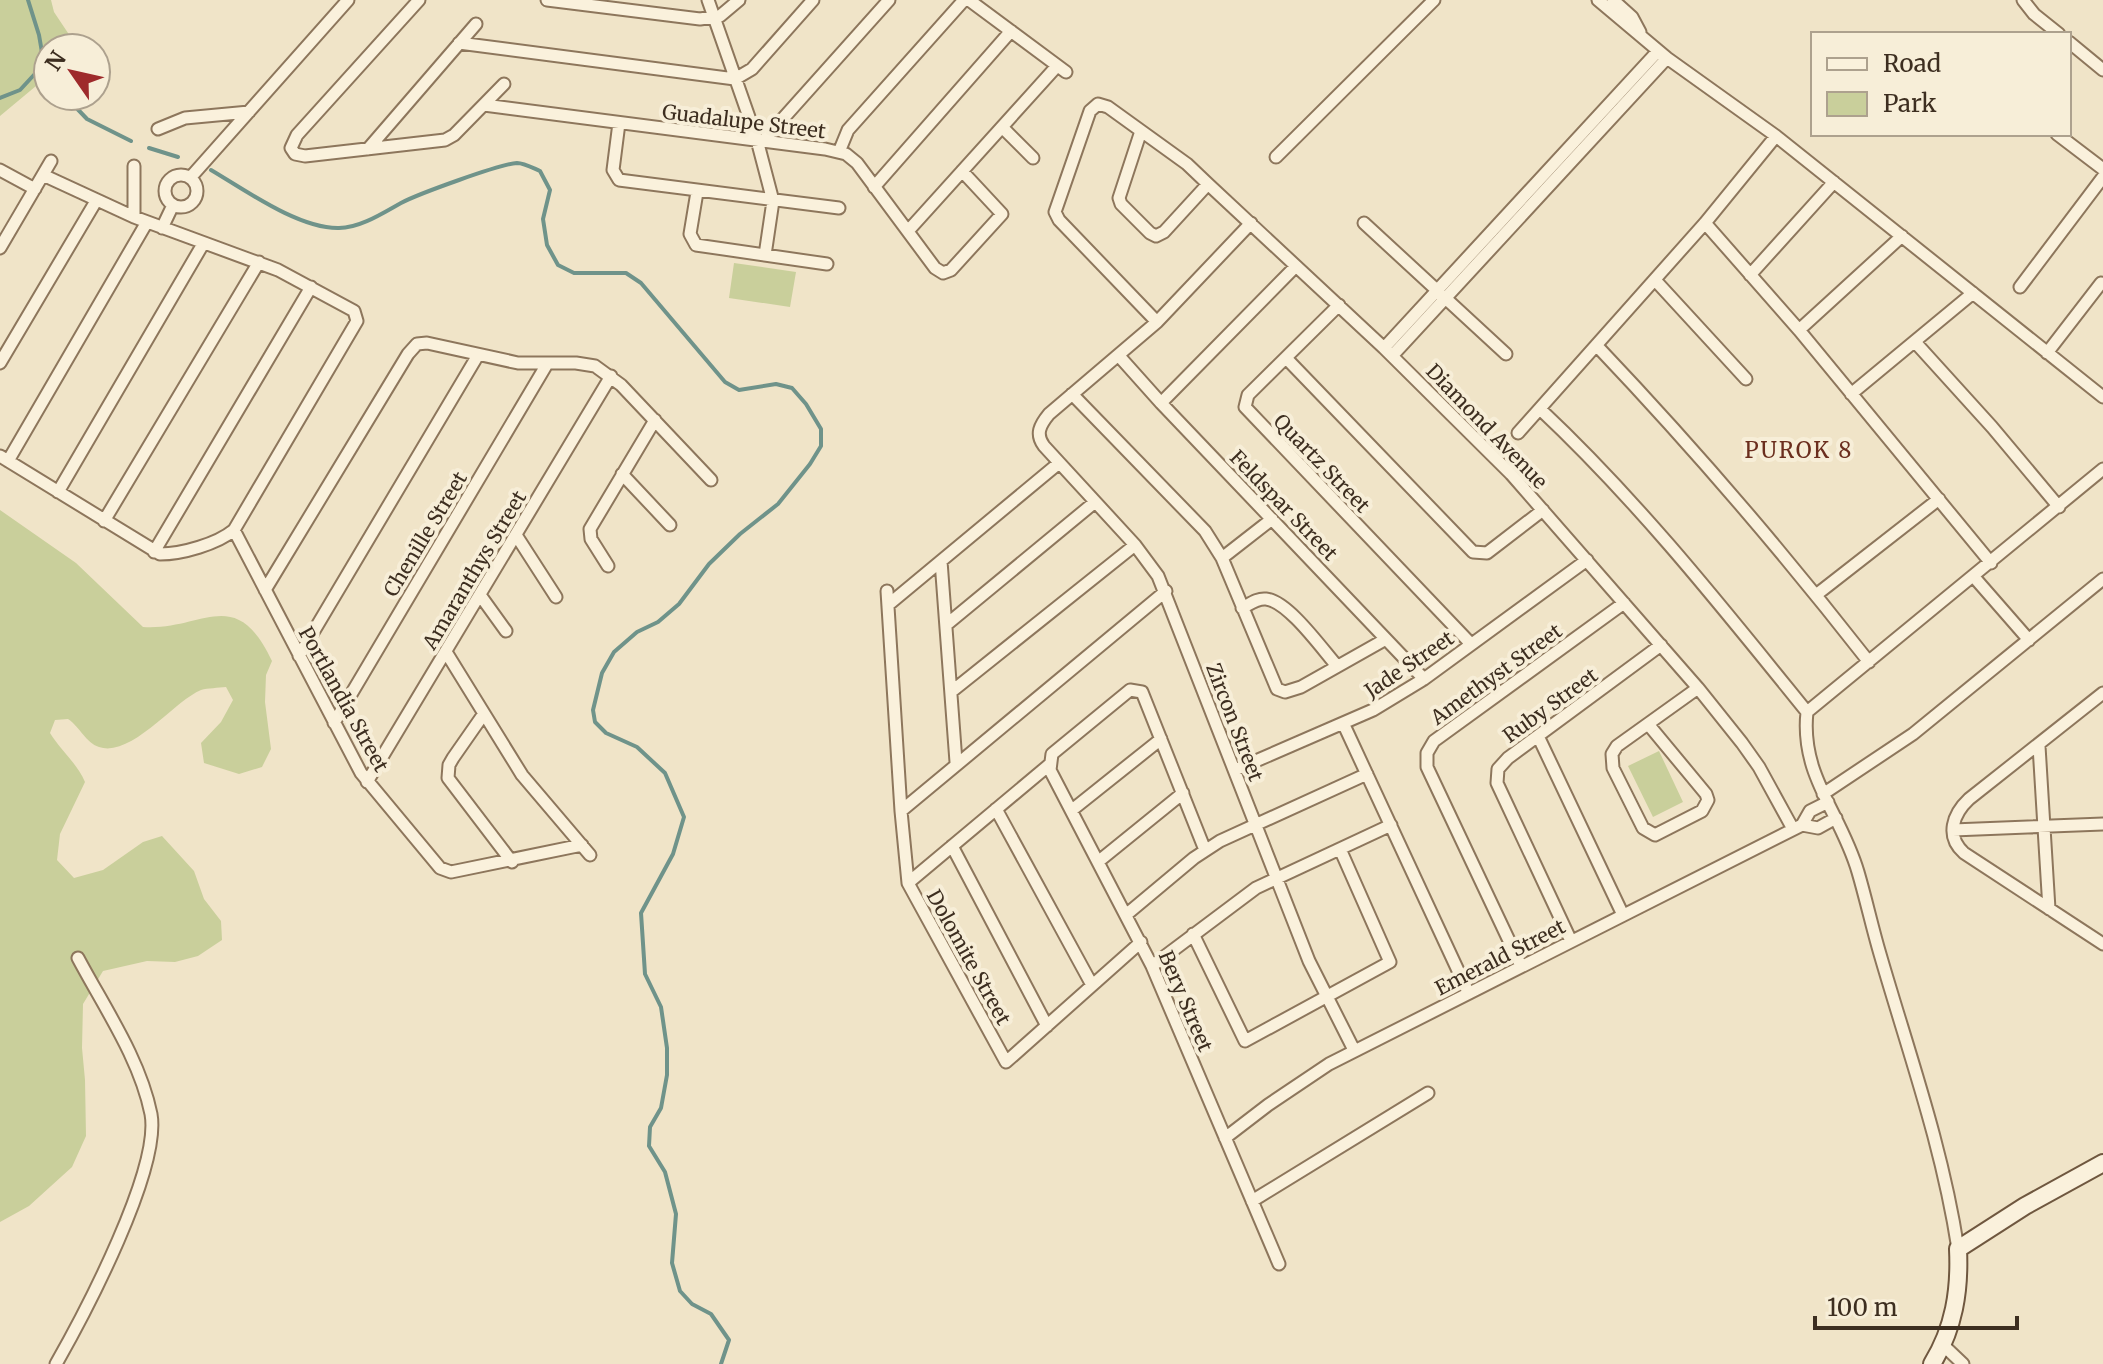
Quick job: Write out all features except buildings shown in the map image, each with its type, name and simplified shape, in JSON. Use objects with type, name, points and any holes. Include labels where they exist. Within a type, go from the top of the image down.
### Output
[{"type":"main road","points":[[1932,1364],[1943,1345],[1953,1316],[1958,1249],[2025,1206],[2103,1163]]},
{"type":"street","points":[[190,178],[348,0]]},
{"type":"street","points":[[419,0],[297,135],[292,143],[293,152],[305,156],[450,138],[504,84]]},
{"type":"street","points":[[547,0],[689,18],[714,18],[728,11],[739,0]]},
{"type":"street","points":[[708,0],[760,140],[773,201],[765,255]]},
{"type":"street","points":[[459,43],[735,79],[752,69],[813,0]]},
{"type":"street","points":[[760,140],[889,0]]},
{"type":"street","points":[[839,152],[848,130],[966,0],[1062,69],[1002,127],[908,231]]},
{"type":"street","points":[[1276,157],[1434,0]]},
{"type":"street","points":[[1598,0],[1662,54],[1776,136],[2103,397]]},
{"type":"street","points":[[1613,0],[1632,17],[1643,36]]},
{"type":"street","points":[[2023,0],[2034,14],[2056,32]]},
{"type":"street","points":[[368,149],[476,24]]},
{"type":"street","points":[[874,187],[1011,31]]},
{"type":"street","points":[[2071,44],[2103,70]]},
{"type":"street","points":[[1388,352],[1662,54]]},
{"type":"street","name":"Diamond Avenue","points":[[1157,322],[1059,220],[1055,212],[1090,111],[1098,104],[1108,107],[1208,184],[1339,305],[1501,464],[1698,688],[1759,767],[1798,827]]},
{"type":"street","name":"Guadalupe Street","points":[[484,105],[839,152],[857,163],[935,268],[943,273],[951,270],[1002,214],[962,171]]},
{"type":"street","points":[[158,129],[185,118],[249,112]]},
{"type":"street","points":[[619,123],[613,170],[616,178],[697,192],[839,208]]},
{"type":"street","points":[[1002,127],[1033,158]]},
{"type":"street","points":[[1141,131],[1119,198],[1121,204],[1150,233],[1156,236],[1164,232],[1208,184]]},
{"type":"street","points":[[1518,433],[1705,223],[1776,136]]},
{"type":"street","points":[[2060,136],[2103,169]]},
{"type":"street","points":[[2,240],[51,161]]},
{"type":"street","points":[[134,166],[134,217]]},
{"type":"street","points":[[0,170],[35,189]]},
{"type":"street","points":[[43,175],[134,217],[259,262],[311,287],[358,316],[353,331],[234,530],[221,538],[166,554],[154,552],[4,458],[147,222]]},
{"type":"street","points":[[173,205],[166,196],[167,186],[174,177],[190,178]]},
{"type":"street","points":[[2020,287],[2103,177]]},
{"type":"street","points":[[173,205],[189,205],[196,197],[196,187],[190,178]]},
{"type":"street","points":[[1750,275],[1834,182]]},
{"type":"street","points":[[697,192],[690,234],[692,242],[700,247],[827,264]]},
{"type":"street","points":[[0,363],[96,201]]},
{"type":"street","points":[[162,228],[173,205]]},
{"type":"street","points":[[1251,223],[1157,322],[1072,394],[1195,520],[1222,558],[1274,685],[1281,691],[1301,687],[1386,639]]},
{"type":"street","points":[[1364,223],[1506,354]]},
{"type":"street","points":[[1705,223],[1799,330],[1991,563]]},
{"type":"street","points":[[1799,330],[1902,236]]},
{"type":"street","points":[[58,492],[203,244]]},
{"type":"street","points":[[104,521],[259,262]]},
{"type":"street","points":[[1161,403],[1296,266]]},
{"type":"street","points":[[1655,280],[1746,379]]},
{"type":"street","points":[[2047,353],[2101,283]]},
{"type":"street","points":[[154,552],[311,287]]},
{"type":"street","points":[[1851,394],[1973,293]]},
{"type":"street","name":"Quartz Street","points":[[1339,305],[1248,395],[1245,403],[1247,411],[1471,644]]},
{"type":"street","points":[[1915,342],[2059,507]]},
{"type":"street","points":[[265,590],[417,344],[427,343],[518,363],[586,364],[611,376],[711,480]]},
{"type":"street","points":[[1597,346],[1689,443],[1869,662]]},
{"type":"street","points":[[299,656],[478,355]]},
{"type":"street","name":"Feldspar Street","points":[[1119,356],[1424,679]]},
{"type":"street","points":[[1286,358],[1473,552],[1487,553],[1543,510]]},
{"type":"street","name":"Chenille Street","points":[[334,723],[547,364]]},
{"type":"street","name":"Amaranthys Street","points":[[367,782],[611,376]]},
{"type":"street","name":"Zircon Street","points":[[1072,394],[1043,421],[1038,435],[1044,446],[1135,545],[1166,591],[1326,997],[1354,1050]]},
{"type":"street","points":[[1540,409],[1614,481],[1670,544],[1807,712],[1806,743],[1826,798],[1848,840],[1859,874],[1939,1149],[1958,1249]]},
{"type":"street","points":[[608,566],[589,534],[655,420]]},
{"type":"street","points":[[888,605],[1059,463]]},
{"type":"street","points":[[1807,712],[2103,469]]},
{"type":"street","points":[[622,474],[670,525]]},
{"type":"street","points":[[1816,595],[1939,499]]},
{"type":"street","points":[[946,625],[1095,502]]},
{"type":"street","points":[[1222,558],[1272,519]]},
{"type":"street","name":"Portlandia Street","points":[[234,530],[367,782],[444,871],[512,862]]},
{"type":"street","points":[[516,535],[556,597]]},
{"type":"street","points":[[951,692],[1135,545]]},
{"type":"street","name":"Jade Street","points":[[1235,770],[1344,725],[1424,679],[1587,560]]},
{"type":"street","points":[[941,561],[956,762]]},
{"type":"street","points":[[1974,577],[2029,640]]},
{"type":"street","name":"Emerald Street","points":[[1225,1138],[1299,1083],[1354,1050],[1798,827],[1810,811],[1913,734],[2103,579]]},
{"type":"street","name":"Dolomite Street","points":[[887,591],[908,883],[1006,1062],[1141,942]]},
{"type":"street","points":[[901,811],[956,762],[1166,591]]},
{"type":"street","points":[[480,595],[506,631]]},
{"type":"street","points":[[1242,608],[1262,599],[1275,601],[1297,620],[1337,666]]},
{"type":"street","name":"Amethyst Street","points":[[1521,966],[1427,767],[1427,753],[1434,741],[1624,603]]},
{"type":"street","name":"Ruby Street","points":[[1571,941],[1497,783],[1497,777],[1502,763],[1661,645]]},
{"type":"street","points":[[446,652],[522,775],[586,850],[512,862],[448,778],[449,765],[483,715]]},
{"type":"street","points":[[1648,724],[1708,800],[1702,811],[1655,835],[1643,828],[1611,758],[1617,746],[1698,688]]},
{"type":"street","points":[[908,883],[1050,762],[1056,748],[1130,690],[1138,689],[1144,695],[1205,850]]},
{"type":"street","points":[[2103,693],[1963,806],[1956,815],[1953,830],[1954,841],[1961,850],[2103,944]]},
{"type":"street","points":[[1344,725],[1468,992]]},
{"type":"street","points":[[1538,736],[1623,915]]},
{"type":"street","points":[[1072,810],[1161,739]]},
{"type":"street","points":[[2039,746],[2049,909]]},
{"type":"street","name":"Bery Street","points":[[1050,762],[1152,966],[1279,1264]]},
{"type":"street","points":[[1127,914],[1205,850],[1367,774]]},
{"type":"street","points":[[1099,861],[1183,793]]},
{"type":"street","points":[[996,809],[1092,985]]},
{"type":"street","name":"Emerald Street","points":[[1798,827],[1818,828],[1836,818]]},
{"type":"street","points":[[1953,830],[2103,824]]},
{"type":"street","points":[[1152,966],[1238,900],[1277,877],[1391,825]]},
{"type":"street","points":[[952,846],[1047,1026]]},
{"type":"street","points":[[1193,934],[1245,1041],[1390,962],[1340,849]]},
{"type":"street","points":[[56,1364],[118,1238],[139,1188],[152,1139],[151,1115],[142,1086],[78,958]]},
{"type":"street","points":[[1252,1201],[1428,1093]]},
{"type":"street","points":[[1943,1345],[1963,1364]]},
{"type":"green space","points":[[0,0],[51,0],[54,12],[67,32],[32,32],[32,89],[0,116]]},
{"type":"green space","points":[[734,263],[796,272],[790,307],[729,298]]},
{"type":"green space","points":[[0,510],[76,563],[143,627],[216,616],[231,617],[245,623],[258,637],[272,661],[266,675],[265,702],[271,749],[262,767],[239,774],[204,763],[201,743],[221,722],[233,700],[226,687],[201,690],[138,737],[111,748],[94,745],[68,719],[55,720],[50,733],[85,782],[60,834],[57,860],[74,878],[103,870],[143,842],[162,836],[194,871],[204,899],[221,921],[222,940],[198,956],[175,962],[147,961],[103,971],[83,1004],[86,1136],[72,1167],[29,1206],[0,1222]]},
{"type":"green space","points":[[1659,751],[1683,802],[1653,817],[1628,766]]},
{"type":"waterway","points":[[28,0],[38,32]]},
{"type":"waterway","points":[[0,98],[20,90],[32,77]]},
{"type":"waterway","points":[[80,112],[87,119],[131,141]]},
{"type":"waterway","points":[[149,148],[178,157]]},
{"type":"waterway","points":[[211,170],[290,215],[323,227],[339,228],[363,223],[410,199],[508,165],[517,163],[540,171],[550,190],[543,219],[547,245],[558,265],[574,273],[626,273],[641,283],[725,382],[739,390],[776,384],[792,388],[821,429],[821,446],[778,504],[709,564],[679,604],[658,622],[637,632],[614,652],[602,673],[593,710],[595,722],[606,733],[637,747],[665,773],[684,817],[673,854],[641,913],[645,974],[661,1007],[667,1048],[667,1075],[661,1108],[650,1127],[649,1146],[665,1172],[676,1214],[672,1263],[680,1291],[692,1304],[711,1314],[729,1340],[721,1364]]},
{"type":"district","name":"PUROK 8","points":[[1799,450]]}]
